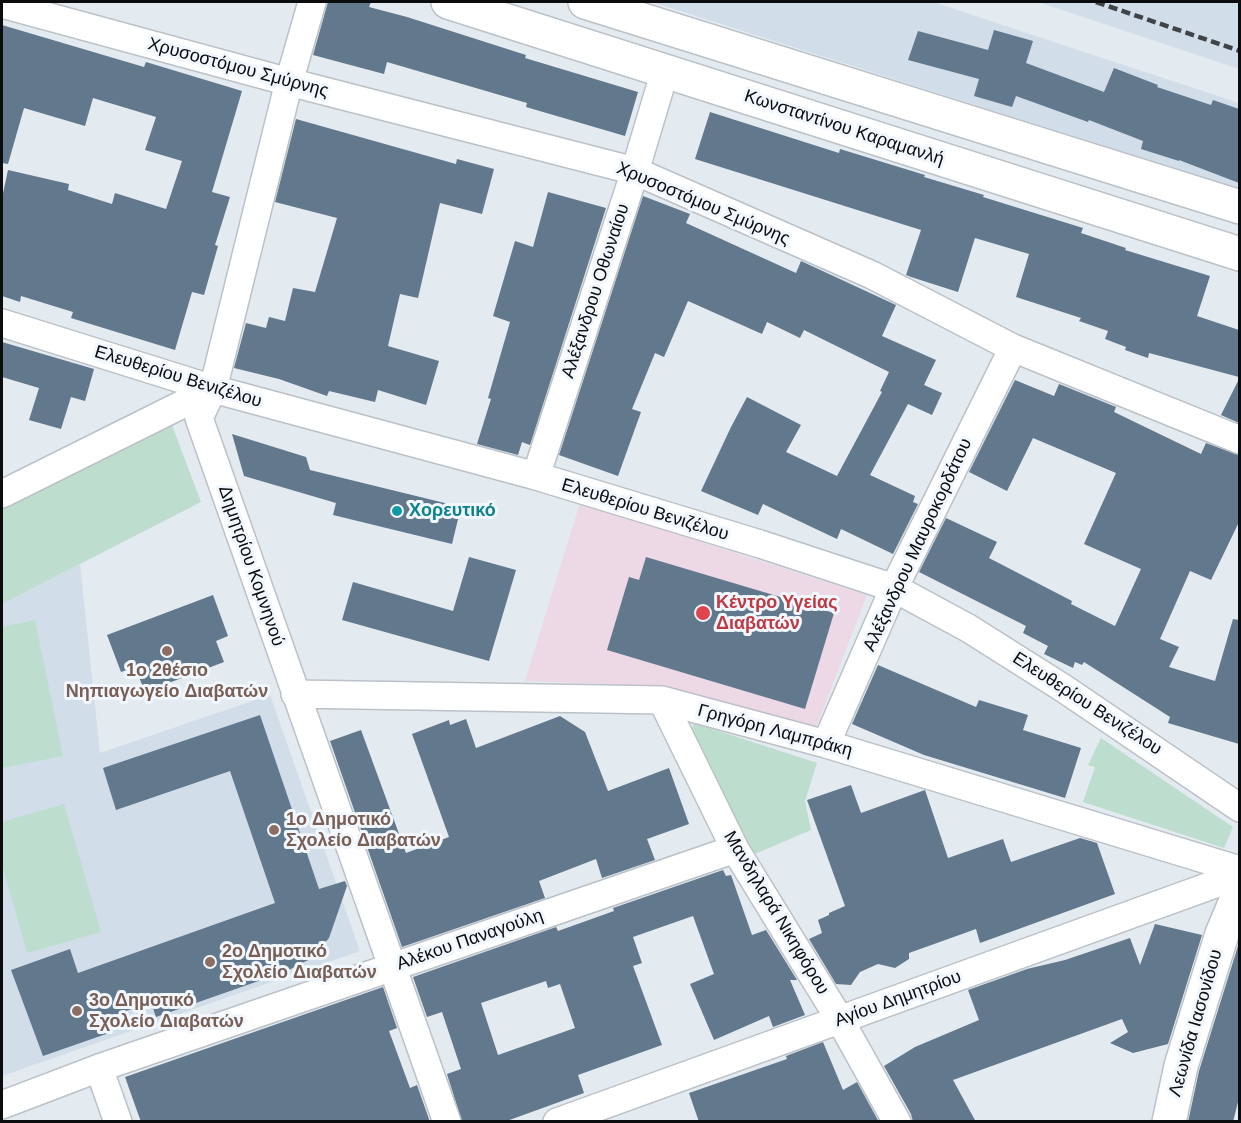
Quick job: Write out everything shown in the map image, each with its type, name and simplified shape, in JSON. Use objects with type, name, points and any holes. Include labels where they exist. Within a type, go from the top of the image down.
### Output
[{"type":"main road","name":"Κωνσταντίνου Καραμανλή","points":[[448,2],[1239,254]]},
{"type":"main road","points":[[585,2],[1239,207]]},
{"type":"main road","name":"Λεωνίδα Ιασονίδου","points":[[1169,1122],[1180,1066],[1222,934],[1239,889]]},
{"type":"street","name":"Δημητρίου Κομνηνού","points":[[312,2],[289,82],[213,389],[199,418],[447,1122]]},
{"type":"street","name":"Χρυσοστόμου Σμύρνης","points":[[2,4],[289,82],[635,171],[872,275],[1013,348],[1239,440]]},
{"type":"street","name":"Αλέξανδρου Οθωναίου","points":[[536,476],[665,71]]},
{"type":"street","name":"Ελευθερίου Βενιζέλου","points":[[2,323],[213,389],[536,476],[894,588],[968,628],[1063,688],[1239,808]]},
{"type":"street","name":"Αλέξανδρου Μαυροκορδάτου","points":[[826,744],[894,588],[1013,348]]},
{"type":"street","points":[[2,494],[213,389]]},
{"type":"street","name":"Γρηγόρη Λαμπράκη","points":[[295,694],[662,700],[826,744],[1239,889]]},
{"type":"street","name":"Μανδηλαρά Νικηφόρου","points":[[662,700],[735,849],[840,1020],[897,1122]]},
{"type":"street","name":"Αλέκου Παναγούλη","points":[[2,1105],[99,1068],[735,849]]},
{"type":"street","name":"Αγίου Δημητρίου","points":[[557,1122],[840,1020],[1239,889]]},
{"type":"street","points":[[99,1068],[118,1122]]},
{"type":"shaded area","points":[[652,2],[933,2],[1239,103],[1239,189]]},
{"type":"shaded area","points":[[1038,2],[1239,2],[1239,69]]},
{"type":"shaded area","name":"Κέντρο Υγείας Διαβατών","points":[[580,503],[867,595],[815,730],[659,686],[525,681]]},
{"type":"shaded area","points":[[80,564],[100,753],[270,695],[360,951],[2,1076],[2,604]]},
{"type":"green space","points":[[170,420],[201,502],[2,604],[2,505]]},
{"type":"green space","points":[[35,620],[63,756],[2,768],[2,627]]},
{"type":"green space","points":[[694,723],[817,763],[805,801],[811,830],[755,854],[744,841],[689,735]]},
{"type":"green space","points":[[1101,738],[1233,827],[1224,848],[1083,802],[1095,767],[1088,765]]},
{"type":"green space","points":[[64,804],[101,932],[27,953],[2,864],[2,822]]},
{"type":"building","points":[[328,2],[371,2],[369,7],[407,17],[526,55],[525,58],[638,92],[625,136],[526,107],[527,103],[387,62],[384,74],[313,55]]},
{"type":"building","points":[[2,25],[144,67],[146,62],[242,91],[212,192],[230,197],[215,245],[218,246],[204,295],[192,292],[175,350],[71,318],[73,312],[21,296],[20,302],[2,296],[2,198],[8,170],[69,184],[68,190],[112,204],[115,193],[166,209],[182,161],[145,150],[156,117],[93,98],[85,126],[24,108],[8,164],[2,163]]},
{"type":"building","points":[[994,30],[1033,41],[1026,63],[1104,92],[1114,68],[1158,85],[1157,87],[1211,105],[1213,100],[1239,109],[1239,183],[1179,160],[1141,149],[1143,141],[1016,96],[1012,107],[974,96],[979,79],[908,60],[918,31],[988,50]]},
{"type":"building","points":[[710,112],[839,153],[840,149],[925,175],[924,177],[984,195],[983,197],[1083,228],[1081,233],[1126,248],[1125,250],[1210,276],[1197,316],[1239,330],[1239,377],[1149,353],[1148,358],[1125,350],[1126,347],[1105,339],[1108,331],[1079,321],[1081,318],[1016,297],[1029,254],[975,238],[958,292],[906,275],[921,230],[695,159]]},
{"type":"building","points":[[296,119],[456,164],[457,159],[494,169],[482,214],[440,203],[418,298],[400,294],[388,346],[439,361],[426,405],[378,390],[375,402],[329,391],[327,396],[279,379],[234,368],[246,323],[266,328],[269,317],[285,321],[293,288],[315,292],[337,218],[275,202]]},
{"type":"building","points":[[548,192],[606,208],[530,445],[522,442],[518,455],[477,444],[510,322],[493,316],[515,241],[533,247]]},
{"type":"building","points":[[643,196],[690,214],[686,223],[796,273],[801,261],[896,305],[882,336],[936,360],[924,385],[942,393],[932,415],[908,404],[870,475],[915,496],[913,502],[918,504],[893,554],[841,529],[837,539],[763,504],[758,515],[701,491],[747,397],[801,425],[786,452],[837,476],[882,392],[880,391],[889,372],[804,330],[800,338],[767,322],[762,334],[688,301],[664,357],[655,353],[632,409],[641,412],[618,476],[559,455]]},
{"type":"building","points":[[2,342],[94,369],[85,401],[71,397],[61,429],[29,420],[39,388],[2,377]]},
{"type":"building","points":[[1239,379],[1239,423],[1221,415]]},
{"type":"building","points":[[1015,380],[1054,396],[1059,384],[1116,407],[1114,412],[1201,454],[1206,443],[1239,455],[1239,522],[1211,580],[1190,571],[1160,639],[1179,647],[1169,667],[1215,681],[1233,619],[1239,620],[1239,744],[1168,723],[1170,717],[1084,662],[1082,665],[1075,662],[1073,668],[1044,654],[1048,646],[1023,633],[1026,626],[919,572],[946,518],[997,542],[989,558],[1115,626],[1141,569],[1084,544],[1116,473],[1033,438],[1007,491],[969,472]]},
{"type":"building","points":[[232,434],[306,457],[310,470],[461,507],[452,544],[333,515],[336,503],[244,476]]},
{"type":"building","points":[[469,557],[516,570],[489,661],[342,620],[353,582],[453,611]]},
{"type":"building","points":[[646,557],[834,613],[805,709],[607,650],[629,577],[639,580]]},
{"type":"building","name":"1ο 2θέσιο Νηπιαγωγείο Διαβατών","points":[[213,595],[228,636],[216,641],[224,662],[145,692],[135,667],[121,672],[107,635]]},
{"type":"building","points":[[878,665],[976,707],[979,700],[1028,715],[1023,730],[1081,748],[1065,798],[924,755],[852,724]]},
{"type":"building","points":[[260,715],[319,889],[345,881],[347,886],[329,938],[312,958],[287,971],[156,1017],[151,1002],[104,1019],[109,1033],[43,1056],[11,970],[70,949],[78,973],[275,903],[230,771],[116,810],[103,768]]},
{"type":"building","points":[[560,716],[585,732],[608,791],[669,768],[689,824],[647,839],[655,860],[602,878],[596,859],[539,881],[545,898],[402,947],[330,741],[361,730],[406,853],[449,837],[412,734],[449,720],[450,725],[466,719],[476,748]]},
{"type":"building","points":[[851,785],[861,813],[925,790],[948,858],[1003,839],[1011,862],[1080,838],[1097,843],[1115,894],[980,943],[976,929],[909,953],[909,959],[895,968],[878,964],[860,972],[851,985],[836,984],[809,939],[822,933],[818,920],[845,906],[807,800]]},
{"type":"building","points":[[723,870],[726,876],[731,875],[752,935],[766,930],[797,980],[790,980],[805,1015],[773,1027],[769,1016],[714,1040],[690,984],[714,974],[693,916],[633,937],[642,963],[633,966],[662,1045],[578,1075],[584,1093],[504,1122],[462,1122],[447,1074],[461,1069],[442,1012],[427,1017],[413,977],[556,927],[558,931],[614,911],[613,908]],"holes":[[[546,981],[548,988],[560,984],[575,1028],[498,1055],[481,1003]]]},
{"type":"building","points":[[1155,924],[1202,935],[1168,1044],[1133,1053],[1110,1043],[1128,1032],[1122,1019],[953,1080],[976,1122],[913,1122],[911,1114],[884,1066],[915,1047],[979,1020],[968,990],[1027,969],[1065,960],[1130,938],[1140,965]]},
{"type":"building","points":[[1238,946],[1239,1098],[1233,1122],[1188,1122],[1199,1071]]},
{"type":"building","points":[[383,987],[397,1028],[389,1031],[410,1088],[417,1085],[430,1122],[141,1122],[125,1077]]},
{"type":"building","points":[[823,1042],[843,1090],[857,1082],[879,1122],[699,1122],[689,1093],[787,1059],[786,1056]]},
{"type":"railway","points":[[1096,2],[1240,51]]},
{"type":"place","name":"Χορευτικό","points":[[397,511]]},
{"type":"place","name":"Κέντρο Υγείας Διαβατών","points":[[703,613]]},
{"type":"place","name":"1ο 2θέσιο Νηπιαγωγείο Διαβατών","points":[[167,651]]},
{"type":"place","name":"1ο Δημοτικό Σχολείο Διαβατών","points":[[274,830]]},
{"type":"place","name":"2ο Δημοτικό Σχολείο Διαβατών","points":[[210,962]]},
{"type":"place","name":"3ο Δημοτικό Σχολείο Διαβατών","points":[[77,1011]]}]
